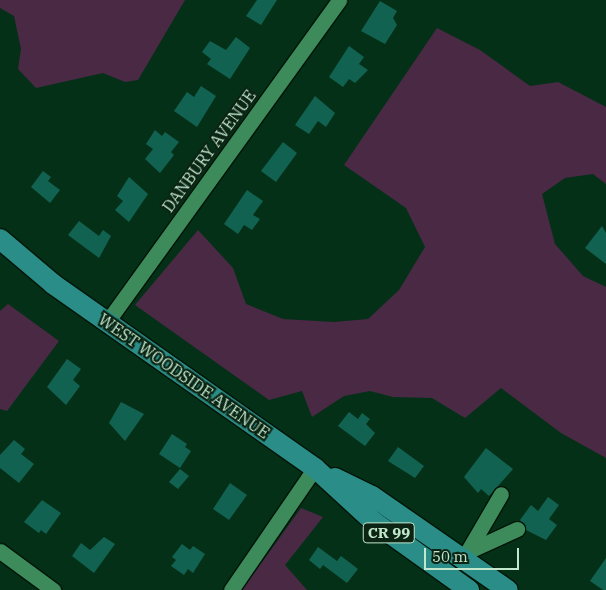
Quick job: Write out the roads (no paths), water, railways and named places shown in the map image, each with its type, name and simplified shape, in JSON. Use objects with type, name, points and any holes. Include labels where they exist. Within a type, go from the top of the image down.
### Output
[{"type":"main road","name":"WEST WOODSIDE AVENUE","points":[[0,239],[53,284],[315,468],[374,522],[469,590]]},
{"type":"main road","name":"WEST WOODSIDE AVENUE","points":[[0,254],[53,284]]},
{"type":"main road","name":"WEST WOODSIDE AVENUE","points":[[315,468],[372,496],[466,555],[508,590]]},
{"type":"street","name":"DANBURY AVENUE","points":[[107,322],[339,0]]},
{"type":"street","points":[[231,590],[315,468]]},
{"type":"street","points":[[466,555],[478,527],[501,494]]},
{"type":"street","points":[[466,555],[517,529]]},
{"type":"street","points":[[0,551],[53,590]]}]
